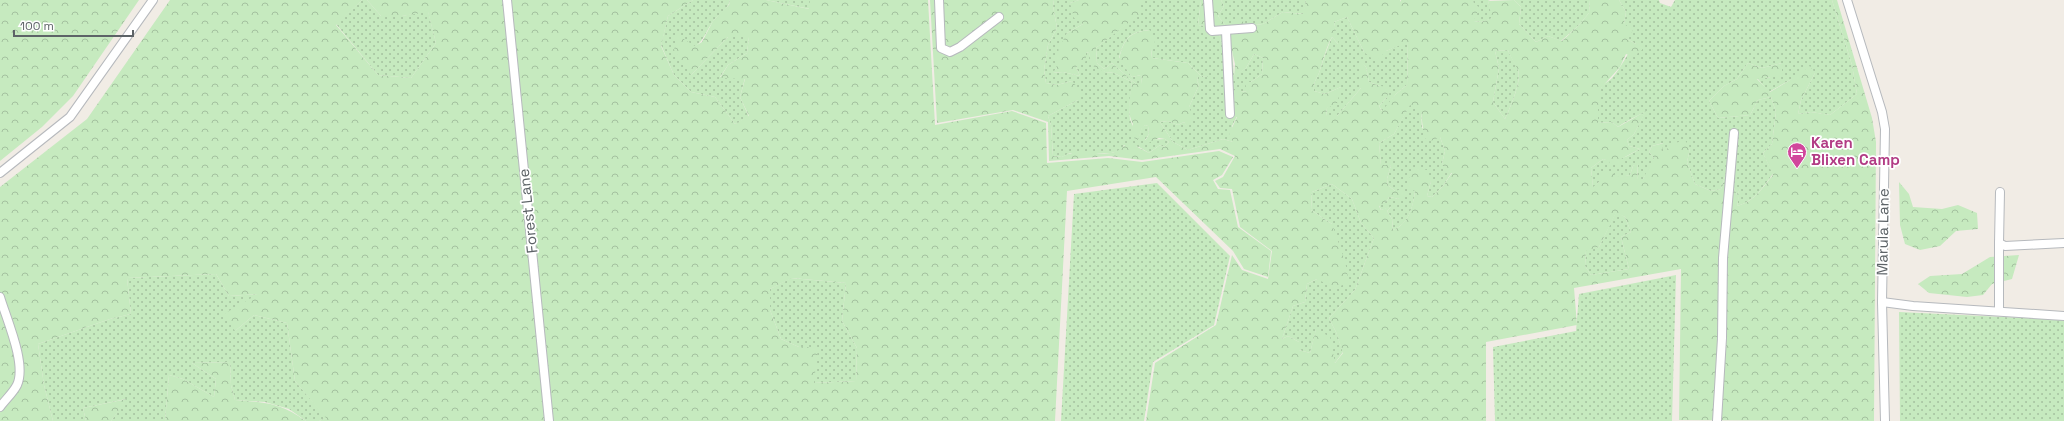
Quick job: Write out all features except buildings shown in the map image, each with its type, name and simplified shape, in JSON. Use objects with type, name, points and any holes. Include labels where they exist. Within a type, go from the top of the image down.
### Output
[{"type":"street","points":[[0,173],[70,118],[152,0]]},
{"type":"street","name":"Forest Lane","points":[[507,0],[549,421]]},
{"type":"street","points":[[939,0],[941,48],[950,52],[960,47],[999,17]]},
{"type":"street","points":[[1208,0],[1210,29],[1212,31],[1252,28]]},
{"type":"street","name":"Marula Lane","points":[[1847,0],[1884,121],[1882,302],[1884,421]]},
{"type":"street","points":[[1226,31],[1230,114]]},
{"type":"street","points":[[1717,421],[1722,338],[1723,258],[1734,133]]},
{"type":"street","points":[[1999,311],[2000,192]]},
{"type":"street","points":[[1999,243],[2006,246],[2064,243]]},
{"type":"street","points":[[0,297],[19,360],[20,373],[17,385],[0,407]]},
{"type":"street","points":[[1882,302],[1913,306],[2064,316]]},
{"type":"green space","points":[[0,0],[139,0],[73,96],[42,127],[0,161]]},
{"type":"green space","points":[[170,0],[362,0],[336,25],[378,75],[411,78],[436,43],[428,12],[402,16],[381,16],[367,0],[693,0],[668,16],[661,46],[674,75],[691,92],[715,97],[735,124],[749,116],[740,97],[745,79],[720,78],[728,65],[747,53],[749,37],[728,37],[691,75],[674,50],[677,35],[695,46],[702,42],[713,21],[729,5],[730,0],[766,0],[809,9],[810,0],[928,0],[935,125],[1012,111],[1046,123],[1047,163],[1108,158],[1142,162],[1219,151],[1233,157],[1222,175],[1213,180],[1218,189],[1230,190],[1238,227],[1271,251],[1268,277],[1244,269],[1233,251],[1156,177],[1067,191],[1055,421],[319,421],[326,418],[295,381],[287,323],[254,315],[235,331],[224,314],[258,294],[229,296],[216,274],[127,278],[131,314],[110,319],[38,344],[44,385],[53,421],[0,421],[0,187],[87,119]],"holes":[[[792,278],[846,283],[842,321],[857,348],[856,381],[814,383],[818,347],[799,347],[781,339],[770,310],[770,289]]]},
{"type":"green space","points":[[362,0],[367,0],[381,16],[402,16],[428,11],[436,43],[411,78],[378,75],[336,24]]},
{"type":"green space","points":[[693,0],[730,0],[726,8],[714,20],[702,40],[696,46],[691,75],[728,37],[749,37],[747,53],[728,65],[720,77],[745,78],[740,97],[749,117],[735,124],[715,97],[691,92],[674,75],[661,45],[668,16]]},
{"type":"green space","points":[[766,0],[810,0],[810,9]]},
{"type":"green space","points":[[930,0],[1054,0],[1053,6],[1057,28],[1048,45],[1044,70],[1046,83],[1057,85],[1072,81],[1080,90],[1078,100],[1048,116],[1051,125],[1053,156],[1062,157],[1067,154],[1079,152],[1111,153],[1130,143],[1149,153],[1160,145],[1164,147],[1169,142],[1165,139],[1159,138],[1146,144],[1145,141],[1149,134],[1148,126],[1145,125],[1142,128],[1138,140],[1134,138],[1131,132],[1133,124],[1129,109],[1132,82],[1114,73],[1096,69],[1091,63],[1089,53],[1086,52],[1086,61],[1076,67],[1080,76],[1063,72],[1052,73],[1057,68],[1054,58],[1067,33],[1083,24],[1074,18],[1070,3],[1079,0],[1140,0],[1141,13],[1096,48],[1097,63],[1104,69],[1112,63],[1136,84],[1142,84],[1141,75],[1132,77],[1119,59],[1123,46],[1128,38],[1137,33],[1150,30],[1155,42],[1151,50],[1152,58],[1188,63],[1201,76],[1211,77],[1198,77],[1197,81],[1199,85],[1189,107],[1193,117],[1187,127],[1184,122],[1178,125],[1168,121],[1160,122],[1173,142],[1188,150],[1223,139],[1233,142],[1229,134],[1237,117],[1233,116],[1231,109],[1236,103],[1228,101],[1234,90],[1241,92],[1247,91],[1245,82],[1251,82],[1262,74],[1263,58],[1254,54],[1246,68],[1234,77],[1235,64],[1232,51],[1221,42],[1218,28],[1198,25],[1201,0],[1221,0],[1224,6],[1218,16],[1230,31],[1239,17],[1247,26],[1263,24],[1283,12],[1303,14],[1306,0],[1400,0],[1400,2],[1401,0],[1473,0],[1474,4],[1479,7],[1474,21],[1481,22],[1492,18],[1488,1],[1514,0],[1521,7],[1519,24],[1536,42],[1548,36],[1562,41],[1589,13],[1590,0],[1619,0],[1626,12],[1624,24],[1633,30],[1627,39],[1636,44],[1643,44],[1642,50],[1633,57],[1626,54],[1620,67],[1601,88],[1598,123],[1612,122],[1618,127],[1646,111],[1634,134],[1627,140],[1629,146],[1640,149],[1621,159],[1618,165],[1610,165],[1609,161],[1603,159],[1591,168],[1593,187],[1599,182],[1601,171],[1610,172],[1617,177],[1630,175],[1633,166],[1638,163],[1637,179],[1643,179],[1654,158],[1649,152],[1652,146],[1664,143],[1660,156],[1672,144],[1685,140],[1690,148],[1687,162],[1695,184],[1711,191],[1721,189],[1727,170],[1737,195],[1741,187],[1737,206],[1749,201],[1762,189],[1773,175],[1763,153],[1772,144],[1776,112],[1771,97],[1758,100],[1750,115],[1718,118],[1709,101],[1724,86],[1737,79],[1748,63],[1762,68],[1782,63],[1782,76],[1757,79],[1770,92],[1810,66],[1815,73],[1801,100],[1798,114],[1811,112],[1830,115],[1857,94],[1852,65],[1832,0],[1837,0],[1872,118],[1876,142],[1874,421],[1679,420],[1681,269],[1574,288],[1577,325],[1486,342],[1486,421],[1146,421],[1155,363],[1216,325],[1232,255],[1242,270],[1268,279],[1272,251],[1240,227],[1232,189],[1220,188],[1215,181],[1223,177],[1235,156],[1220,149],[1142,160],[1109,156],[1049,161],[1048,122],[1013,110],[937,123]],"holes":[[[1347,17],[1364,52],[1376,62],[1386,51],[1408,42],[1407,85],[1396,94],[1382,111],[1379,106],[1387,97],[1390,87],[1380,86],[1369,82],[1366,67],[1361,62],[1361,88],[1337,116],[1326,116],[1327,108],[1337,104],[1341,87],[1325,94],[1314,91],[1314,87],[1332,37],[1339,45],[1334,22]],[[1508,50],[1519,75],[1515,94],[1505,119],[1493,102],[1499,68],[1495,51]],[[1410,105],[1421,112],[1424,138],[1431,141],[1440,137],[1445,151],[1442,164],[1446,172],[1452,173],[1443,186],[1432,197],[1427,196],[1431,181],[1427,170],[1413,168],[1409,178],[1409,188],[1415,191],[1413,203],[1406,219],[1393,230],[1392,219],[1387,211],[1392,206],[1381,210],[1379,206],[1387,201],[1389,197],[1400,199],[1409,194],[1402,189],[1395,191],[1388,185],[1387,179],[1391,165],[1381,165],[1379,143],[1394,134]],[[1332,184],[1352,199],[1361,223],[1374,238],[1355,290],[1329,318],[1336,332],[1343,353],[1335,363],[1330,337],[1316,329],[1310,353],[1299,350],[1299,342],[1288,336],[1282,339],[1293,306],[1305,302],[1307,284],[1317,279],[1334,288],[1349,283],[1345,261],[1332,224],[1311,210],[1312,192]],[[1616,213],[1625,217],[1631,232],[1621,237],[1629,269],[1591,275],[1585,266],[1586,251],[1599,247]]]},
{"type":"green space","points":[[1054,0],[1079,0],[1070,3],[1083,24],[1067,33],[1057,68],[1053,73],[1063,72],[1080,76],[1076,67],[1086,52],[1089,53],[1092,63],[1105,72],[1114,73],[1132,82],[1129,107],[1130,119],[1138,139],[1142,127],[1145,125],[1148,126],[1149,134],[1145,140],[1165,139],[1169,142],[1164,147],[1160,145],[1149,153],[1139,147],[1124,145],[1120,151],[1111,153],[1070,153],[1062,157],[1053,156],[1051,125],[1048,116],[1078,100],[1072,81],[1057,85],[1046,83],[1044,70],[1048,45],[1057,28],[1053,6]]},
{"type":"green space","points":[[1140,0],[1201,0],[1198,25],[1218,27],[1221,42],[1232,51],[1234,76],[1246,68],[1254,54],[1263,58],[1262,74],[1251,82],[1247,91],[1241,92],[1228,101],[1237,103],[1237,116],[1232,126],[1233,142],[1223,139],[1188,150],[1173,142],[1160,122],[1168,121],[1178,125],[1184,122],[1187,126],[1189,107],[1199,85],[1197,81],[1198,77],[1207,77],[1201,76],[1188,63],[1152,58],[1149,30],[1142,31],[1128,38],[1125,41],[1119,58],[1132,77],[1141,75],[1142,84],[1136,84],[1112,63],[1104,69],[1097,63],[1096,48],[1140,13]]},
{"type":"green space","points":[[1221,0],[1306,0],[1304,14],[1283,12],[1263,24],[1246,26],[1230,31],[1218,16],[1224,6]]},
{"type":"green space","points":[[1473,0],[1490,0],[1488,1],[1493,18],[1481,22],[1474,21]]},
{"type":"green space","points":[[1514,0],[1590,0],[1589,13],[1578,26],[1561,41],[1548,36],[1536,42],[1519,24],[1521,7]]},
{"type":"green space","points":[[1619,0],[1659,0],[1660,3],[1671,7],[1675,0],[1832,0],[1852,65],[1857,94],[1830,115],[1811,112],[1798,114],[1801,100],[1815,73],[1790,80],[1769,92],[1757,78],[1769,78],[1782,63],[1762,68],[1748,63],[1737,79],[1724,86],[1709,101],[1718,118],[1750,115],[1758,100],[1771,97],[1776,112],[1772,144],[1763,153],[1773,174],[1762,189],[1749,201],[1737,206],[1740,189],[1737,195],[1727,170],[1721,189],[1711,191],[1695,184],[1687,162],[1690,148],[1659,157],[1663,143],[1652,146],[1649,152],[1654,158],[1652,165],[1643,179],[1637,180],[1638,164],[1633,166],[1630,175],[1599,182],[1593,188],[1591,168],[1603,159],[1617,159],[1640,149],[1629,146],[1627,140],[1634,134],[1645,112],[1618,127],[1612,122],[1598,123],[1599,92],[1601,88],[1612,78],[1636,44],[1627,39],[1624,24],[1626,12]]},
{"type":"green space","points":[[1347,17],[1364,52],[1386,51],[1408,41],[1407,85],[1396,94],[1383,112],[1379,106],[1387,97],[1380,86],[1369,82],[1366,67],[1361,63],[1361,88],[1337,116],[1326,116],[1327,108],[1341,87],[1325,94],[1314,91],[1315,81],[1332,37],[1338,44],[1334,22]]},
{"type":"green space","points":[[1508,50],[1517,67],[1519,75],[1515,94],[1505,119],[1493,102],[1499,68],[1495,51]]},
{"type":"green space","points":[[1410,104],[1421,111],[1422,128],[1440,137],[1445,151],[1442,164],[1452,172],[1443,186],[1432,197],[1427,196],[1431,181],[1415,191],[1409,214],[1403,224],[1393,230],[1392,219],[1387,211],[1391,207],[1381,210],[1379,205],[1387,201],[1389,197],[1400,199],[1395,191],[1388,185],[1387,179],[1391,165],[1381,166],[1379,143],[1394,134]]},
{"type":"green space","points":[[1899,182],[1909,194],[1913,207],[1942,209],[1958,205],[1977,213],[1978,229],[1956,231],[1940,246],[1920,250],[1905,244],[1900,225]]},
{"type":"green space","points":[[1157,183],[1230,256],[1214,325],[1153,362],[1144,421],[1061,421],[1074,194]]},
{"type":"green space","points":[[1332,184],[1352,199],[1361,223],[1374,238],[1355,290],[1329,318],[1343,352],[1335,363],[1316,330],[1310,353],[1299,350],[1299,342],[1288,336],[1282,339],[1293,306],[1305,302],[1307,284],[1317,279],[1332,224],[1311,210],[1312,192]]},
{"type":"green space","points":[[1616,212],[1625,217],[1631,232],[1621,237],[1629,269],[1591,275],[1585,266],[1586,250],[1599,247]]},
{"type":"green space","points":[[2019,255],[2012,279],[1992,284],[1983,295],[1967,297],[1929,293],[1918,284],[1930,276],[1962,274],[1990,257]]},
{"type":"green space","points":[[216,274],[229,296],[259,294],[235,331],[254,315],[287,323],[295,381],[327,418],[319,421],[306,421],[289,409],[265,402],[235,400],[231,385],[230,362],[192,363],[216,379],[214,397],[183,379],[169,375],[165,421],[111,421],[126,399],[83,408],[86,421],[53,421],[44,385],[38,344],[110,319],[131,314],[127,278]]},
{"type":"green space","points":[[1676,275],[1672,421],[1495,421],[1493,347],[1576,331],[1579,294]]},
{"type":"green space","points":[[791,278],[846,283],[842,321],[857,348],[856,381],[814,383],[799,347],[781,339],[770,310],[770,289]]},
{"type":"green space","points":[[1899,312],[2064,320],[2064,421],[1900,421]]},
{"type":"green space","points":[[230,362],[231,385],[235,400],[272,404],[288,410],[306,421],[165,421],[169,375],[183,379],[214,397],[216,379],[192,363]]},
{"type":"green space","points":[[127,399],[111,421],[86,421],[83,408]]},
{"type":"place","name":"Karen Blixen Camp","points":[[1797,169]]}]
